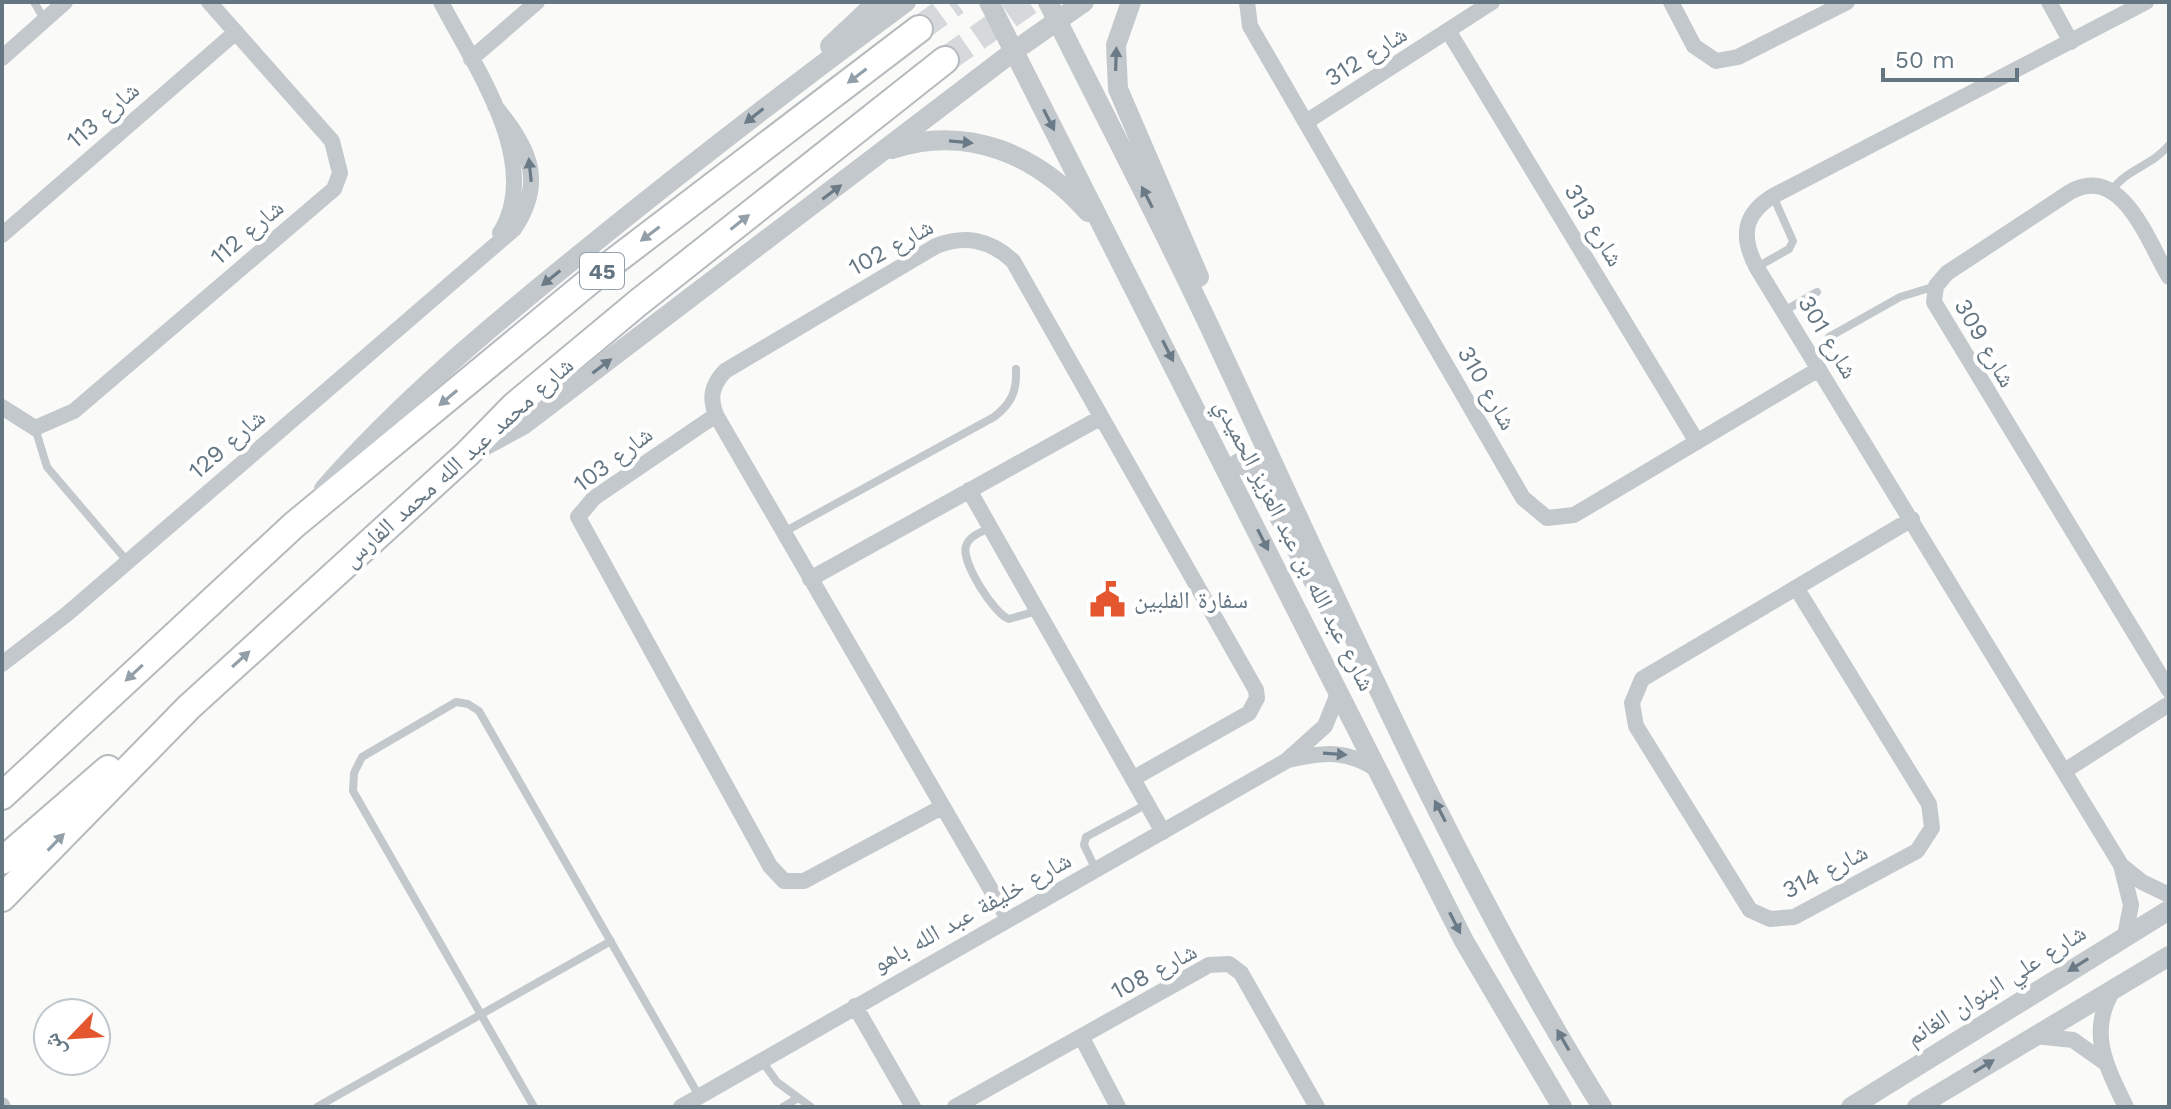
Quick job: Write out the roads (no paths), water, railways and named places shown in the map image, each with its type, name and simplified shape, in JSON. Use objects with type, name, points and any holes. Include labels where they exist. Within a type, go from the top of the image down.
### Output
[{"type":"main road","name":"شارع محمد عبد الله محمد الفارس","points":[[2,796],[294,525],[603,270],[919,29]]},
{"type":"main road","name":"شارع محمد عبد الله محمد الفارس","points":[[2,898],[189,707],[544,381],[945,60]]},
{"type":"main road","points":[[2,861],[80,791],[189,707]]},
{"type":"street","points":[[2,58],[65,2]]},
{"type":"street","name":"شارع 112","points":[[35,428],[74,411],[334,189],[340,173],[332,141],[209,2]]},
{"type":"street","name":"شارع 129","points":[[2,664],[127,561],[514,229],[531,192],[528,154],[516,131],[495,106],[441,2]]},
{"type":"street","points":[[471,59],[537,2]]},
{"type":"street","points":[[796,84],[877,2]]},
{"type":"street","points":[[294,525],[349,461],[439,370],[796,84],[906,2]]},
{"type":"street","name":"شارع عبد الله بن عبد العزيز الحميدي","points":[[989,2],[1464,941],[1562,1107]]},
{"type":"street","points":[[467,454],[523,425],[885,152],[1014,51],[1052,11],[1084,2]]},
{"type":"street","points":[[1131,2],[1119,30],[1116,75],[1122,104],[1149,157],[1196,268],[1217,343]]},
{"type":"street","name":"شارع 310","points":[[1247,2],[1250,26],[1523,498],[1547,518],[1574,515],[1819,369]]},
{"type":"street","name":"شارع 312","points":[[1306,122],[1492,2]]},
{"type":"street","points":[[1671,2],[1694,46],[1716,61],[1738,57],[1847,2]]},
{"type":"street","points":[[2049,2],[2071,42]]},
{"type":"street","name":"شارع 301","points":[[2125,936],[2131,905],[2121,865],[2066,770],[1757,268],[1748,251],[1745,230],[1755,210],[1773,196],[2146,2]]},
{"type":"street","name":"شارع عبد الله بن عبد العزيز الحميدي","points":[[1052,11],[1217,343],[1369,669],[1502,931],[1602,1107]]},
{"type":"street","name":"شارع 113","points":[[2,235],[236,32]]},
{"type":"street","name":"شارع 313","points":[[1449,32],[1697,442]]},
{"type":"street","points":[[885,152],[944,140],[1004,150],[1057,179],[1109,236]]},
{"type":"street","name":"شارع 309","points":[[2112,190],[2102,185],[2080,187],[1947,273],[1936,286],[1934,302],[1940,318],[2169,690]]},
{"type":"street","points":[[2112,190],[2128,206],[2169,277]]},
{"type":"street","name":"شارع 102","points":[[716,415],[712,392],[715,381],[725,371],[936,246],[968,239],[1000,249],[1013,261],[1256,690],[1257,698],[1249,713],[1134,778]]},
{"type":"street","points":[[2,407],[35,428]]},
{"type":"street","points":[[716,415],[1008,919]]},
{"type":"street","name":"شارع 103","points":[[716,415],[594,498],[578,517],[770,866],[784,881],[804,881],[942,807]]},
{"type":"street","points":[[810,579],[1100,418]]},
{"type":"street","points":[[1228,471],[1239,463],[1254,470],[1324,601],[1369,669]]},
{"type":"street","points":[[969,490],[1163,832]]},
{"type":"street","name":"شارع 314","points":[[1797,589],[1929,804],[1932,828],[1917,851],[1794,917],[1770,919],[1750,910],[1636,726],[1632,703],[1642,679],[1912,519]]},
{"type":"street","name":"شارع خليفة عبد الله باهو","points":[[681,1107],[1286,761],[1325,726],[1339,691]]},
{"type":"street","points":[[2066,770],[2169,704]]},
{"type":"street","name":"شارع خليفة عبد الله باهو","points":[[1286,761],[1332,752],[1355,757],[1380,771]]},
{"type":"street","name":"شارع 301","points":[[2121,865],[2142,882],[2169,895]]},
{"type":"street","name":"شارع علي البنوان الغانم","points":[[1851,1107],[2169,910]]},
{"type":"street","points":[[1917,1107],[2169,956]]},
{"type":"street","name":"شارع 108","points":[[955,1107],[1209,965],[1229,964],[1241,973],[1317,1107]]},
{"type":"street","points":[[2115,988],[2100,1024],[2104,1062],[2126,1107]]},
{"type":"street","points":[[855,1006],[913,1107]]},
{"type":"street","points":[[2035,1036],[2073,1040],[2104,1062]]},
{"type":"street","points":[[1082,1038],[1118,1107]]},
{"type":"lane","points":[[34,2],[45,20]]},
{"type":"lane","points":[[2112,190],[2119,180],[2155,159],[2169,145]]},
{"type":"lane","points":[[1757,268],[1789,249],[1793,241],[1773,196]]},
{"type":"lane","points":[[1829,337],[1900,297],[1936,286]]},
{"type":"lane","points":[[1784,311],[1817,292]]},
{"type":"lane","points":[[784,533],[994,417],[1015,393],[1016,369]]},
{"type":"lane","points":[[35,428],[47,467],[127,561]]},
{"type":"lane","points":[[990,528],[971,539],[965,550],[967,562],[993,608],[1002,617],[1015,620],[1038,611]]},
{"type":"lane","points":[[534,1107],[353,791],[354,773],[362,757],[443,706],[468,704],[479,711],[699,1096]]},
{"type":"lane","points":[[1096,870],[1084,845],[1086,837],[1148,803]]},
{"type":"lane","points":[[317,1107],[611,941]]},
{"type":"lane","points":[[762,1060],[777,1082],[811,1107]]},
{"type":"lane","points":[[783,1107],[798,1098]]},
{"type":"tunnel","points":[[919,29],[956,2]]},
{"type":"tunnel","points":[[945,60],[1029,2]]},
{"type":"place","name":"سفارة الفلبين","points":[[1108,600]]}]
